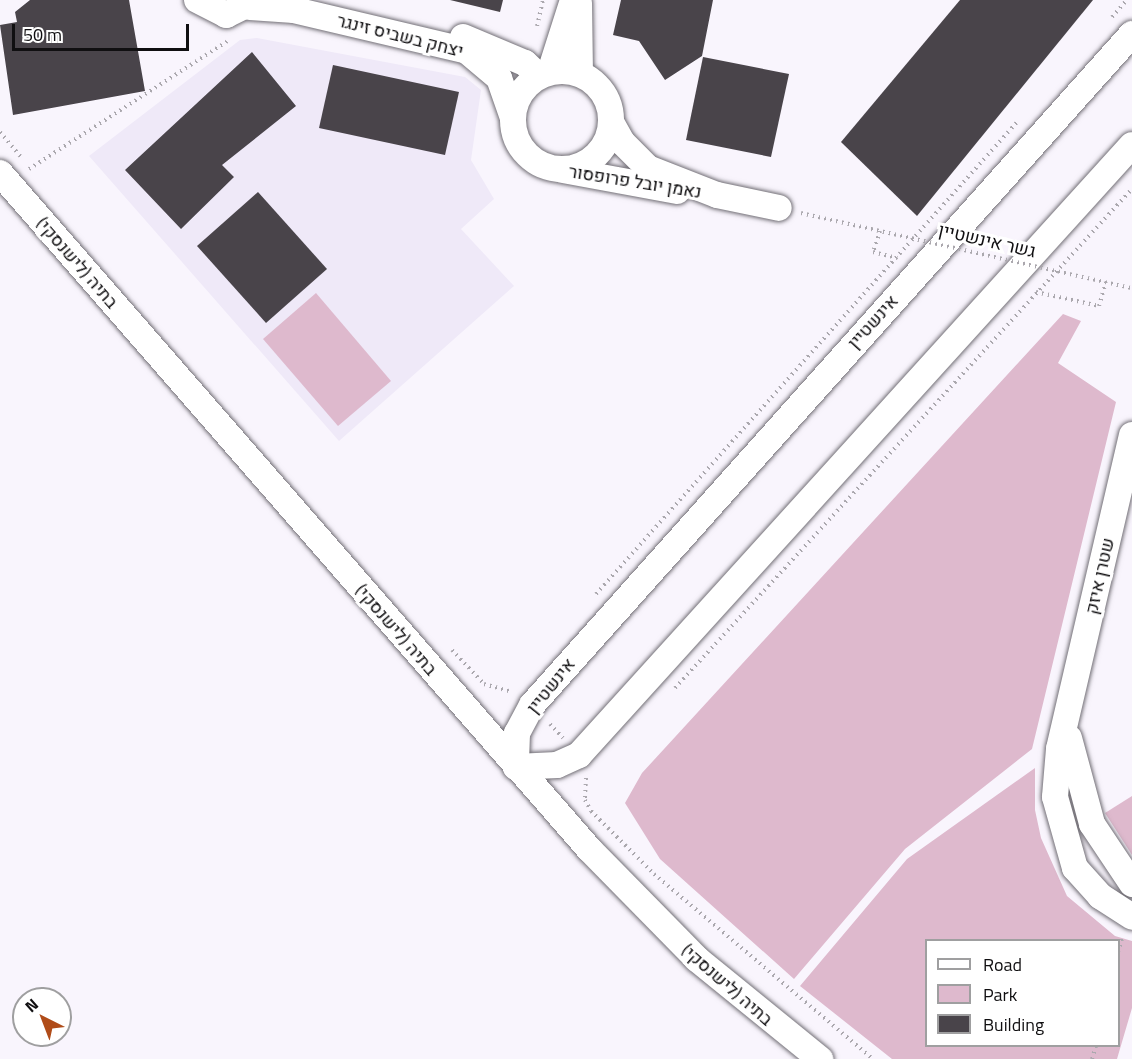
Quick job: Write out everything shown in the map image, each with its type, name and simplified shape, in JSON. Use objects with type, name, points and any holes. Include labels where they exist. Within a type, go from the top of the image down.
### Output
[{"type":"street","name":"יצחק בשביס זינגר","points":[[197,0],[226,15],[254,4],[294,10],[467,51],[499,78],[513,118]]},
{"type":"street","name":"יצחק בשביס זינגר","points":[[307,0],[473,41],[525,63],[544,74]]},
{"type":"street","points":[[544,74],[580,74],[600,88],[611,122],[593,158],[554,169],[524,151],[513,118],[518,98],[544,74],[573,0]]},
{"type":"street","points":[[579,0],[580,74]]},
{"type":"street","name":"אינשטיין","points":[[516,767],[517,733],[532,705],[1132,34]]},
{"type":"street","name":"נאמן יובל פרופסור","points":[[611,122],[622,142],[648,168],[717,195]]},
{"type":"street","points":[[516,767],[557,765],[579,755],[1132,145]]},
{"type":"street","name":"נאמן יובל פרופסור","points":[[554,169],[717,195],[779,208]]},
{"type":"street","name":"בתיה (לישנסקי)","points":[[4,178],[516,767],[668,933],[749,1006],[820,1059]]},
{"type":"street","name":"שטרן איזק","points":[[1132,435],[1068,717],[1055,789],[1067,851],[1084,881],[1132,917]]},
{"type":"street","name":"שטרן איזק","points":[[1068,717],[1080,794],[1104,848],[1132,884]]},
{"type":"path","points":[[1103,27],[1127,0]]},
{"type":"path","points":[[4,178],[239,34]]},
{"type":"path","points":[[592,599],[1023,115]]},
{"type":"path","points":[[673,690],[1132,189]]},
{"type":"path","name":"גשר אינשטיין","points":[[779,208],[1132,288]]},
{"type":"path","points":[[880,231],[873,252],[925,265]]},
{"type":"path","points":[[1004,285],[1099,306],[1106,282]]},
{"type":"path","points":[[532,705],[590,767],[584,784],[591,811],[654,874],[873,1059]]},
{"type":"shaded area","points":[[257,38],[465,77],[481,90],[471,160],[494,199],[461,229],[514,286],[339,441],[89,156],[240,40]]},
{"type":"green space","points":[[316,293],[391,381],[338,426],[263,339]]},
{"type":"green space","points":[[1063,314],[1081,321],[1058,363],[1116,402],[1032,749],[905,849],[794,979],[660,859],[625,803],[642,773]]},
{"type":"green space","points":[[1035,768],[1035,810],[1041,838],[1067,896],[1115,936],[1132,941],[1132,1008],[1117,1059],[892,1059],[800,986],[907,859]]},
{"type":"green space","points":[[1132,796],[1132,855],[1105,813]]},
{"type":"building","points":[[30,0],[129,0],[145,91],[13,115],[0,25],[17,22],[15,12]]},
{"type":"building","points":[[450,0],[503,0],[500,12]]},
{"type":"building","points":[[621,0],[713,0],[702,56],[665,80],[639,41],[613,35]]},
{"type":"building","points":[[960,0],[1093,0],[917,216],[841,142]]},
{"type":"building","points":[[252,52],[296,106],[222,165],[234,177],[181,229],[125,170]]},
{"type":"building","points":[[703,57],[789,74],[771,157],[686,140]]},
{"type":"building","points":[[333,65],[459,92],[445,155],[319,128]]},
{"type":"building","points":[[258,192],[327,269],[266,323],[197,246]]}]
